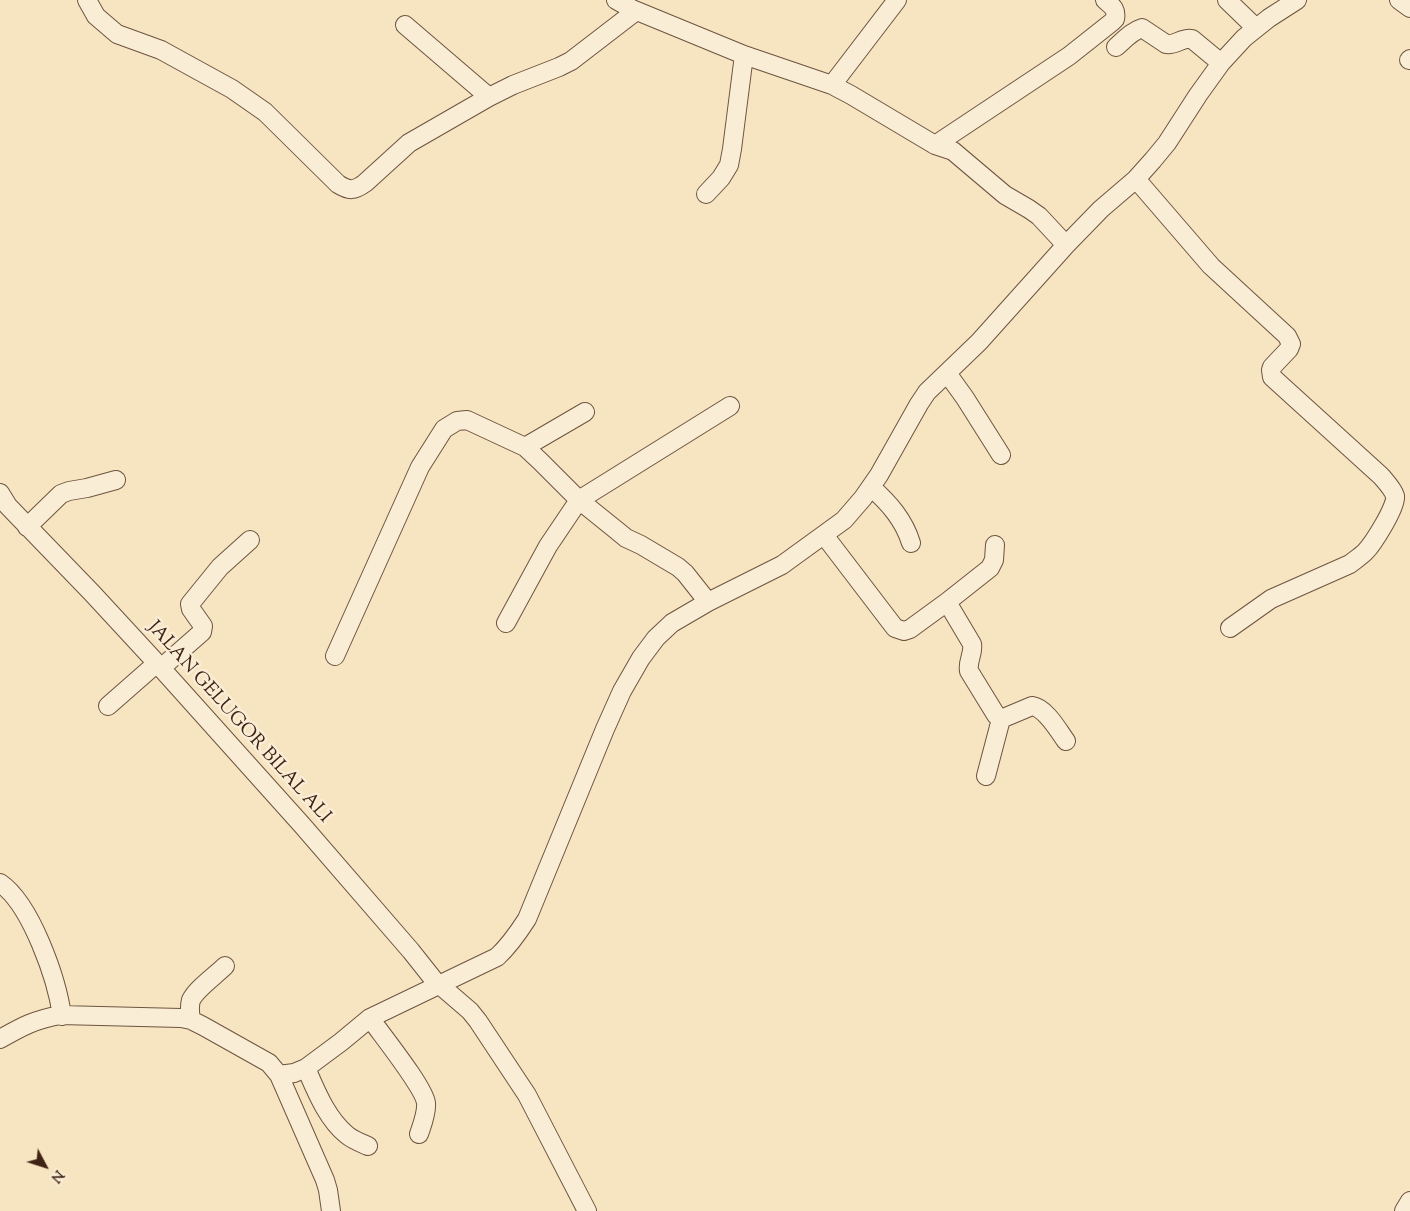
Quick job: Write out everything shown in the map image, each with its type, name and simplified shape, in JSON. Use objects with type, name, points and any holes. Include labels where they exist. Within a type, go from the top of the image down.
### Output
[{"type":"street","points":[[87,0],[96,16],[118,34],[161,50],[232,89],[266,112],[338,184],[346,189],[357,189],[409,143],[489,97],[512,85],[571,61],[635,7]]},
{"type":"street","points":[[616,0],[744,55],[832,85],[851,94],[935,145],[953,151],[1004,195],[1034,212],[1066,245]]},
{"type":"street","points":[[832,85],[897,0]]},
{"type":"street","points":[[935,145],[1069,56],[1112,22],[1115,19],[1116,11],[1105,0]]},
{"type":"street","points":[[1227,0],[1256,28]]},
{"type":"street","points":[[280,1075],[294,1073],[306,1068],[370,1018],[497,957],[527,919],[622,691],[641,658],[656,638],[672,623],[708,602],[782,565],[844,520],[879,475],[919,404],[928,392],[979,342],[1101,209],[1136,179],[1167,143],[1198,95],[1244,38],[1297,0]]},
{"type":"street","points":[[1398,0],[1410,8]]},
{"type":"street","points":[[405,25],[489,97]]},
{"type":"street","points":[[1116,47],[1130,34],[1142,28],[1170,45],[1186,38],[1192,39],[1222,63]]},
{"type":"street","points":[[706,194],[721,178],[729,165],[744,55]]},
{"type":"street","points":[[1136,179],[1212,266],[1288,336],[1291,344],[1289,349],[1270,370],[1272,377],[1381,476],[1395,496],[1394,504],[1373,542],[1358,558],[1350,564],[1271,599],[1230,628]]},
{"type":"street","points":[[947,373],[1001,455]]},
{"type":"street","points":[[506,623],[548,546],[579,500],[730,406]]},
{"type":"street","points":[[525,447],[585,412]]},
{"type":"street","points":[[335,656],[411,484],[444,429],[458,420],[467,420],[525,447],[579,500],[626,538],[640,544],[678,567],[708,602]]},
{"type":"street","points":[[29,525],[61,494],[116,480]]},
{"type":"street","points":[[871,487],[902,521],[911,543]]},
{"type":"street","name":"JALAN GELUGOR BILAL ALI","points":[[0,493],[8,506],[29,525],[160,666],[443,984],[470,1011],[527,1095],[587,1211]]},
{"type":"street","points":[[824,536],[895,628],[904,631],[910,629],[947,602],[990,568],[994,560],[995,545]]},
{"type":"street","points":[[108,706],[200,634],[204,629],[203,626],[191,609],[190,604],[220,567],[250,540]]},
{"type":"street","points":[[947,602],[972,644],[972,652],[968,664],[969,671],[1001,719]]},
{"type":"street","points":[[1001,719],[1032,706],[1037,707],[1045,713],[1066,741]]},
{"type":"street","points":[[986,776],[1001,719]]},
{"type":"street","points":[[0,883],[15,897],[36,932],[56,983],[62,1016]]},
{"type":"street","points":[[191,1020],[190,1007],[192,999],[225,966]]},
{"type":"street","points":[[0,1039],[42,1018],[62,1016],[181,1018],[191,1020],[269,1064],[280,1075],[325,1180],[331,1211]]},
{"type":"street","points":[[370,1018],[416,1082],[426,1101],[419,1134]]},
{"type":"street","points":[[306,1068],[317,1094],[335,1122],[346,1134],[368,1146]]},
{"type":"street","points":[[1404,1211],[1410,1201]]}]
